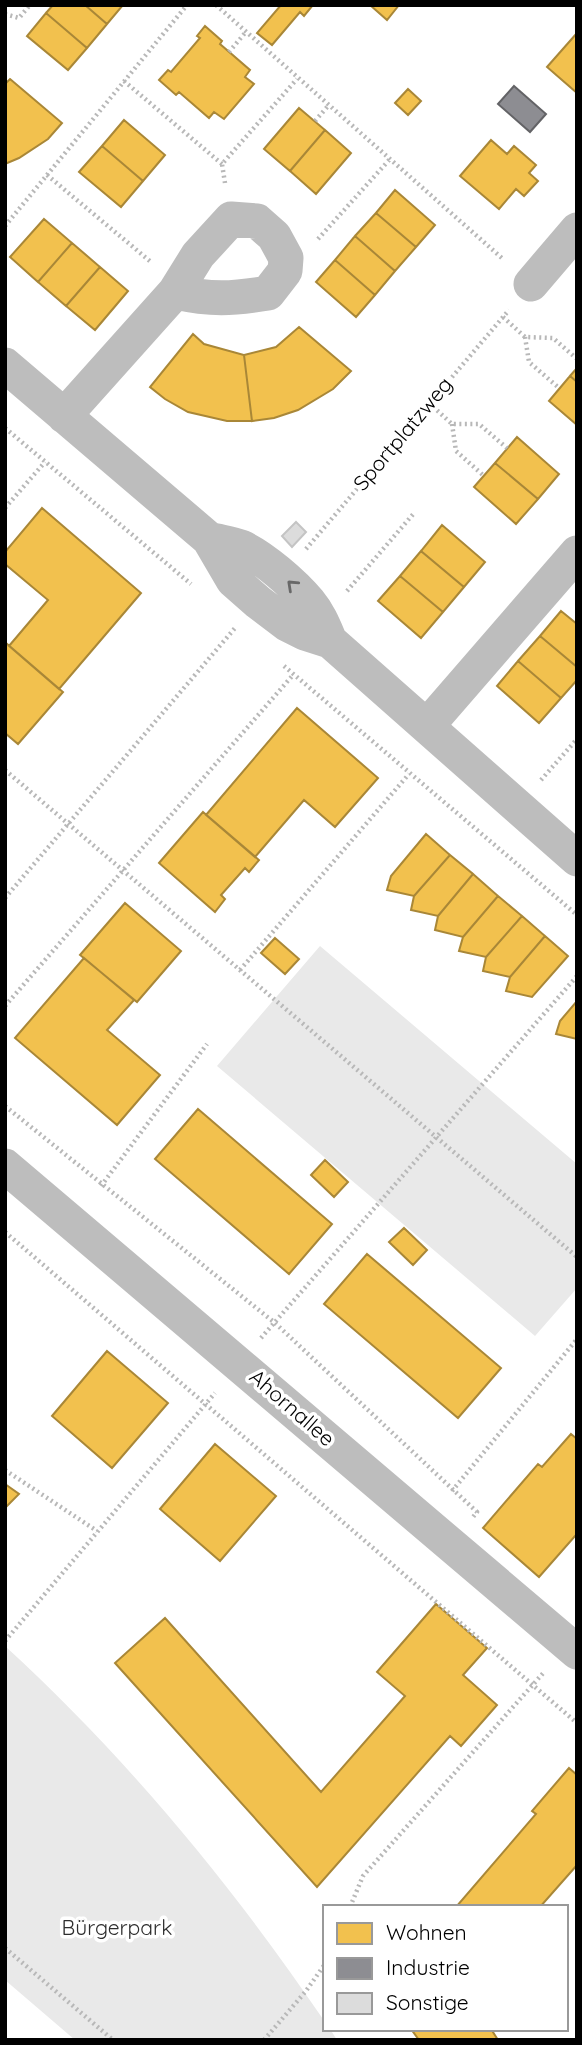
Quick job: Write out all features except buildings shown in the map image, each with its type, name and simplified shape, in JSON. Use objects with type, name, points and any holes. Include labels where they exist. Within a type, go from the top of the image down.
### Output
[{"type":"street","points":[[64,416],[178,287],[198,255],[231,219],[257,221],[274,236],[286,258],[285,271],[268,293],[230,299],[198,297],[178,287]]},
{"type":"street","points":[[522,293],[577,230]]},
{"type":"street","points":[[5,365],[209,539],[233,580],[258,602],[287,624],[305,633],[325,631],[426,726],[577,859]]},
{"type":"street","points":[[426,726],[577,553]]},
{"type":"street","name":"Ahornallee","points":[[5,1166],[573,1648]]},
{"type":"path","points":[[5,14],[19,18],[30,5]]},
{"type":"path","points":[[5,226],[187,5]]},
{"type":"path","points":[[216,5],[390,159],[522,293]]},
{"type":"path","points":[[229,52],[246,33]]},
{"type":"path","points":[[222,164],[297,79]]},
{"type":"path","points":[[124,81],[222,164],[231,219]]},
{"type":"path","points":[[315,121],[328,106]]},
{"type":"path","points":[[286,258],[299,262],[390,159]]},
{"type":"path","points":[[47,176],[166,274],[178,287]]},
{"type":"path","name":"Sportplatzweg","points":[[300,555],[522,293]]},
{"type":"path","points":[[503,317],[525,337],[529,362],[559,388]]},
{"type":"path","points":[[525,337],[553,338],[577,359]]},
{"type":"path","points":[[429,403],[452,424],[456,451],[485,476]]},
{"type":"path","points":[[452,424],[479,424],[508,449]]},
{"type":"path","points":[[5,428],[195,588]]},
{"type":"path","points":[[5,508],[45,463]]},
{"type":"path","points":[[325,631],[415,512]]},
{"type":"path","points":[[5,898],[238,624]]},
{"type":"path","points":[[275,658],[577,915]]},
{"type":"path","points":[[5,1006],[293,675]]},
{"type":"path","points":[[517,807],[577,739]]},
{"type":"path","points":[[5,770],[577,1258]]},
{"type":"path","points":[[240,970],[409,774]]},
{"type":"path","points":[[470,1098],[577,976]]},
{"type":"path","points":[[101,1186],[207,1044]]},
{"type":"path","points":[[5,1106],[101,1186],[149,1220],[275,1323],[477,1513],[450,1544]]},
{"type":"path","points":[[5,1232],[577,1723]]},
{"type":"path","points":[[452,1491],[577,1339]]},
{"type":"path","points":[[5,1470],[97,1531]]},
{"type":"path","points":[[5,1641],[56,1581]]},
{"type":"path","points":[[351,1905],[363,1876],[533,1685],[573,1648]]},
{"type":"path","points":[[5,1948],[113,2040]]},
{"type":"path","points":[[264,2040],[323,1967]]},
{"type":"green space","points":[[320,946],[577,1164],[577,1288],[535,1336],[217,1066]]},
{"type":"green space","name":"Bürgerpark","points":[[5,1646],[93,1733],[176,1825],[290,1971],[323,2019],[323,2031],[331,2031],[337,2040],[75,2040],[5,1980]]}]
